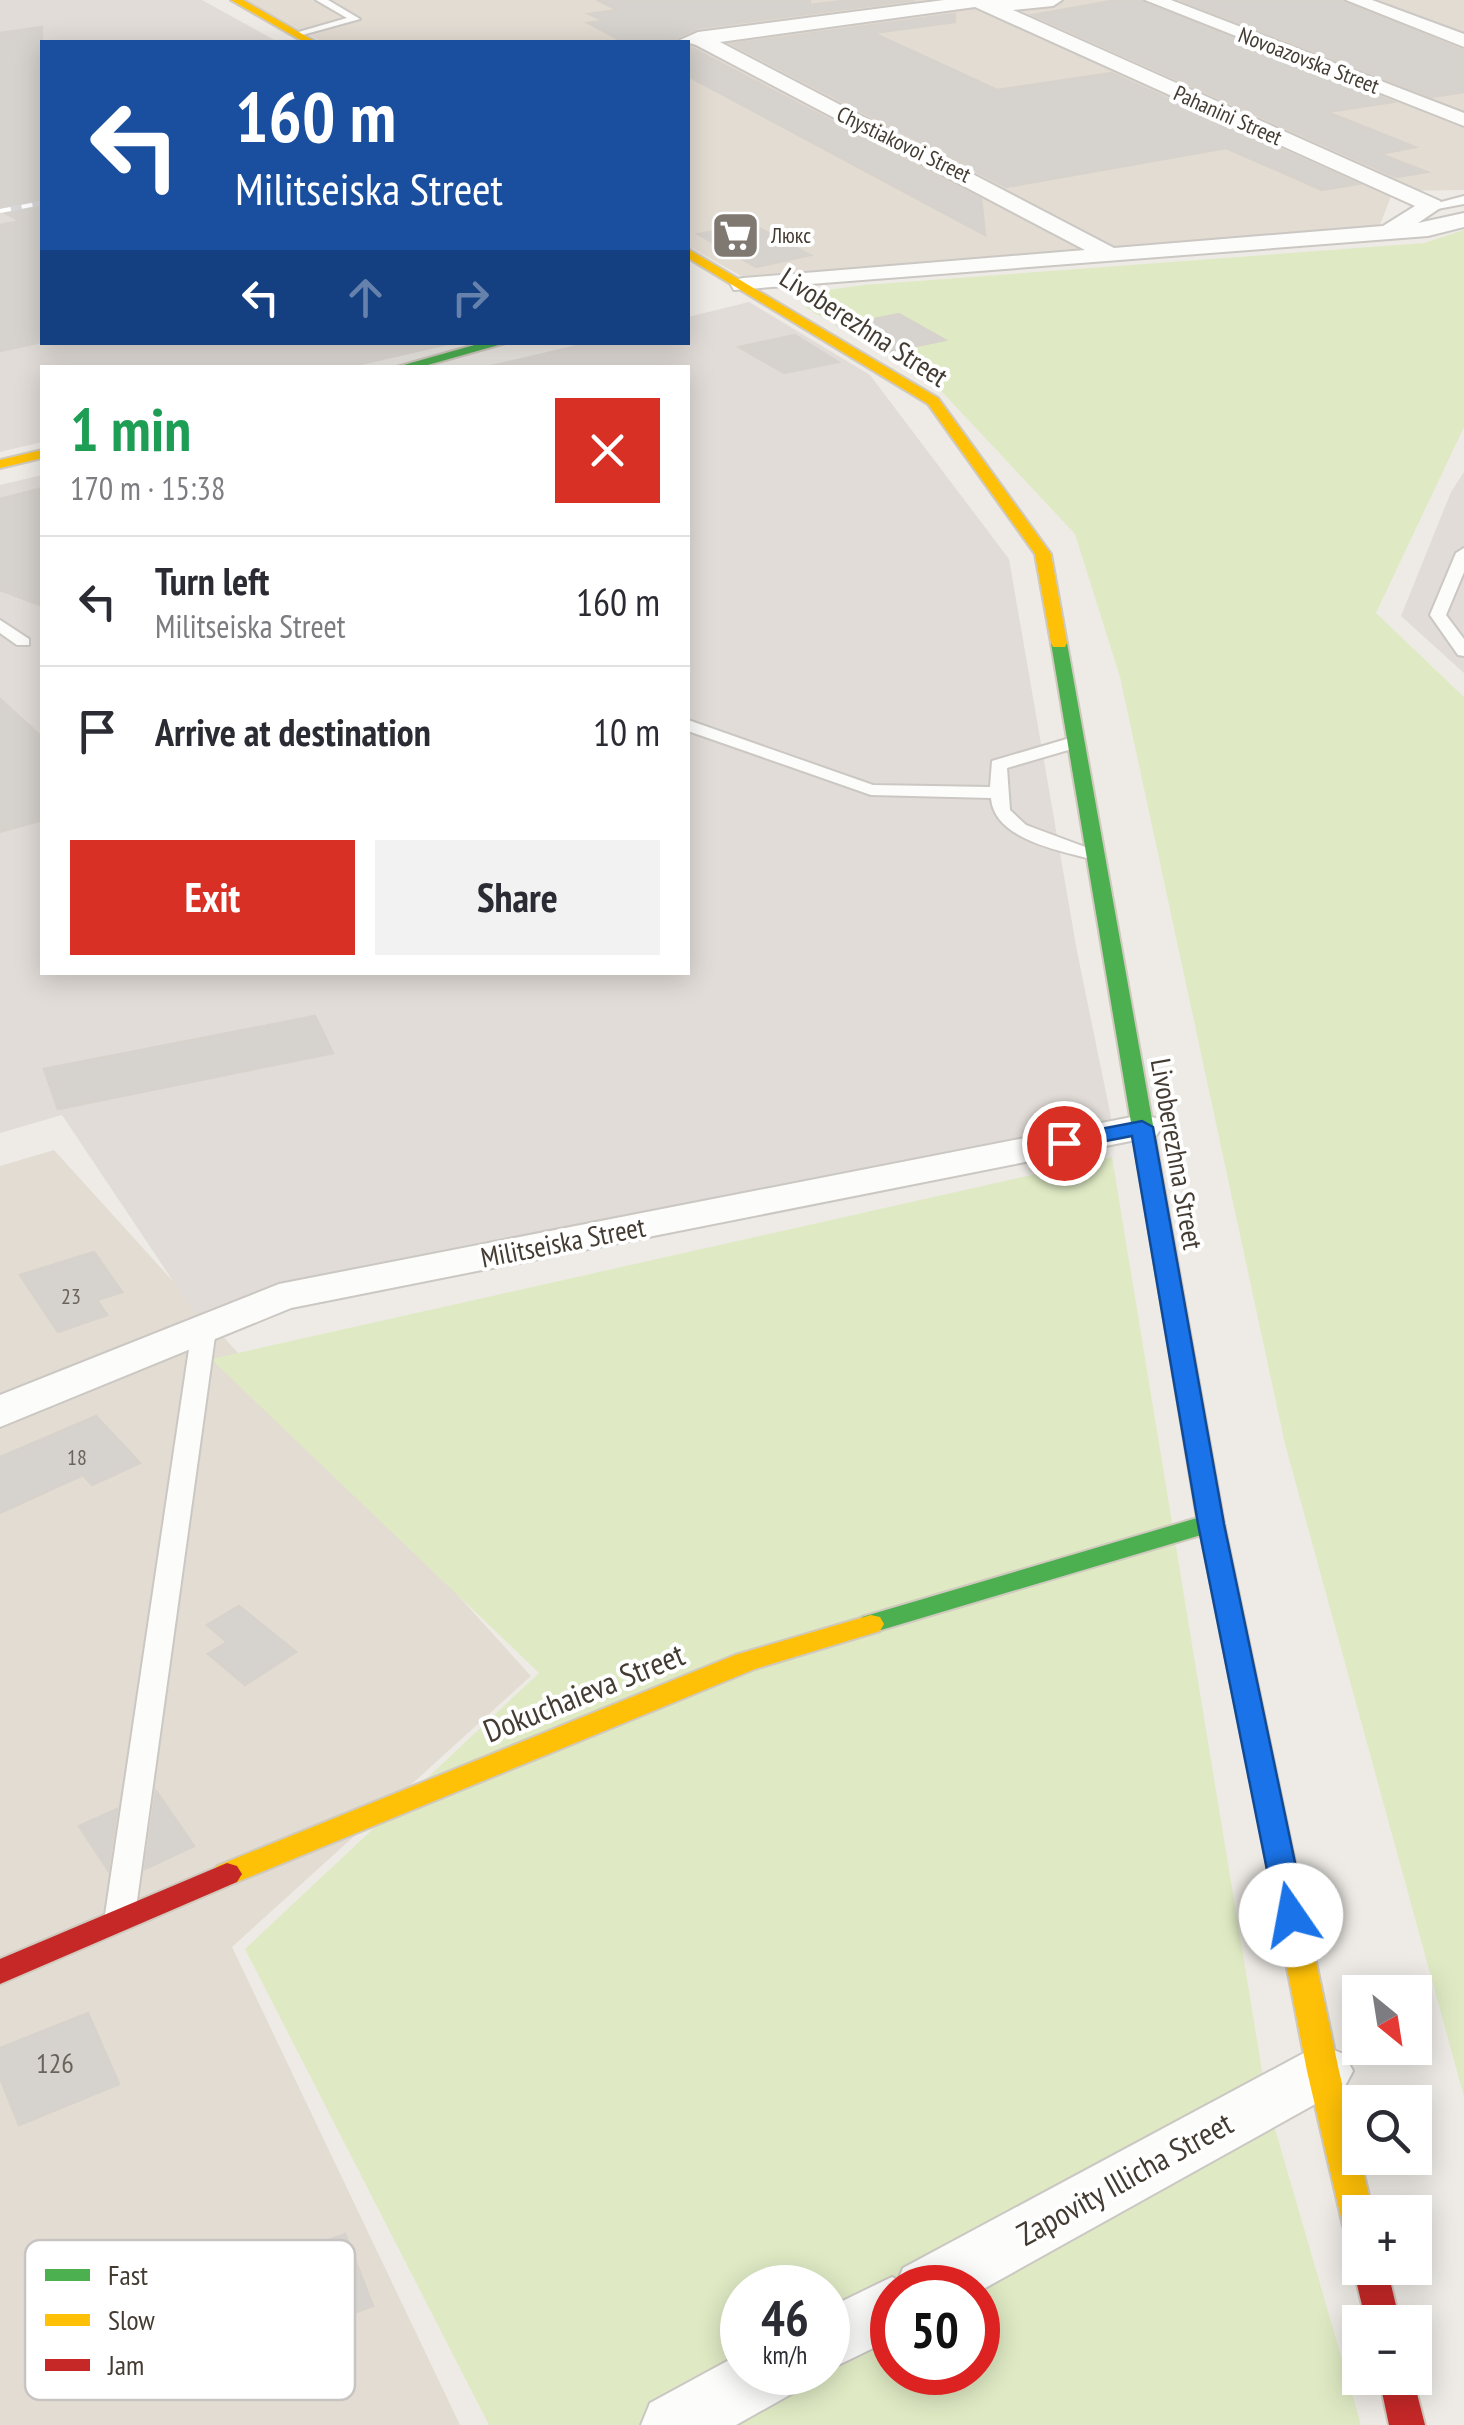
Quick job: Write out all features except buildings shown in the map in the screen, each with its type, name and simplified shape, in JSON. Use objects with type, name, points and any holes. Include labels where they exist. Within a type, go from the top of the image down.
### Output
[{"type":"main road","points":[[236,0],[305,39]]},
{"type":"main road","name":"Livoberezhna Street","points":[[690,254],[933,401],[1043,554],[1211,1524],[1323,2072],[1353,2195]]},
{"type":"main road","points":[[706,294],[743,284]]},
{"type":"main road","points":[[411,365],[491,345]]},
{"type":"main road","points":[[0,464],[40,454]]},
{"type":"main road","name":"Dokuchaieva Street","points":[[0,1972],[120,1917],[745,1662],[1211,1524]]},
{"type":"main road","points":[[1400,2395],[1408,2425]]},
{"type":"street","points":[[684,40],[976,0],[1017,5],[1053,0]]},
{"type":"street","name":"Pahanini Street","points":[[976,0],[1432,206]]},
{"type":"street","name":"Novoazovska Street","points":[[1154,0],[1464,120]]},
{"type":"street","points":[[1355,0],[1464,41]]},
{"type":"street","name":"Chystiakovoi Street","points":[[698,38],[822,105],[982,181],[1108,253]]},
{"type":"street","points":[[1384,233],[1432,206]]},
{"type":"street","points":[[743,284],[1384,233],[1428,229],[1464,220]]},
{"type":"street","name":"Militseiska Street","points":[[0,1412],[279,1298],[1142,1127]]},
{"type":"street","name":"Zapovity Illicha Street","points":[[968,2265],[1323,2072]]},
{"type":"street","points":[[674,2425],[728,2395]]},
{"type":"lane","points":[[305,39],[355,19],[321,0]]},
{"type":"lane","points":[[1432,206],[1464,200]]},
{"type":"lane","points":[[1464,553],[1438,614],[1464,651]]},
{"type":"lane","points":[[0,626],[23,642]]},
{"type":"lane","points":[[690,725],[870,790],[1000,793]]},
{"type":"lane","points":[[1076,742],[998,765],[1001,810],[1019,830],[1095,854]]},
{"type":"lane","points":[[120,1917],[204,1330]]},
{"type":"shaded area","points":[[0,0],[202,0],[274,40],[40,40],[40,345],[448,345],[362,365],[40,365],[40,442],[0,452]]},
{"type":"shaded area","points":[[246,0],[1464,0],[1464,190],[1393,191],[1378,230],[741,276],[690,247],[690,40],[318,40]]},
{"type":"shaded area","points":[[749,302],[870,375],[1009,559],[1077,951],[1112,1122],[197,1317],[62,1115],[0,1133],[0,485],[40,475],[40,975],[690,975],[690,365],[491,365],[576,345],[690,345],[690,317]]},
{"type":"shaded area","points":[[1464,472],[1464,673],[1401,616],[1451,492]]},
{"type":"shaded area","points":[[54,1150],[531,1676],[232,1947],[460,2425],[0,2425],[0,1166]]},
{"type":"green space","points":[[1464,230],[1464,427],[1376,613],[1464,697],[1464,2097],[1285,1444],[1120,677],[1075,534],[928,377],[806,308],[812,292],[864,285],[1424,243]]},
{"type":"green space","points":[[1112,1157],[1267,2101],[1342,2360],[1342,2395],[1352,2395],[1361,2425],[489,2425],[245,1949],[539,1673],[211,1359]]},
{"type":"railway","points":[[0,211],[40,203]]},
{"type":"traffic: fast","points":[[411,365],[491,345]]},
{"type":"traffic: fast","points":[[1059,643],[1211,1523],[1273,1824]]},
{"type":"traffic: fast","points":[[871,1624],[1211,1523]]},
{"type":"traffic: slow","points":[[236,0],[307,40]]},
{"type":"traffic: slow","points":[[690,254],[933,401],[1043,554],[1059,643]]},
{"type":"traffic: slow","points":[[0,464],[40,454]]},
{"type":"traffic: slow","points":[[227,1874],[745,1662],[871,1624]]},
{"type":"traffic: slow","points":[[1273,1824],[1353,2195]]},
{"type":"traffic: jam","points":[[0,1972],[227,1874]]},
{"type":"traffic: jam","points":[[1374,2285],[1379,2305]]},
{"type":"traffic: jam","points":[[1400,2395],[1407,2425]]},
{"type":"place","name":"Люкс","points":[[736,235]]},
{"type":"route","points":[[1064,1143],[1142,1127],[1211,1524],[1291,1915]]}]
